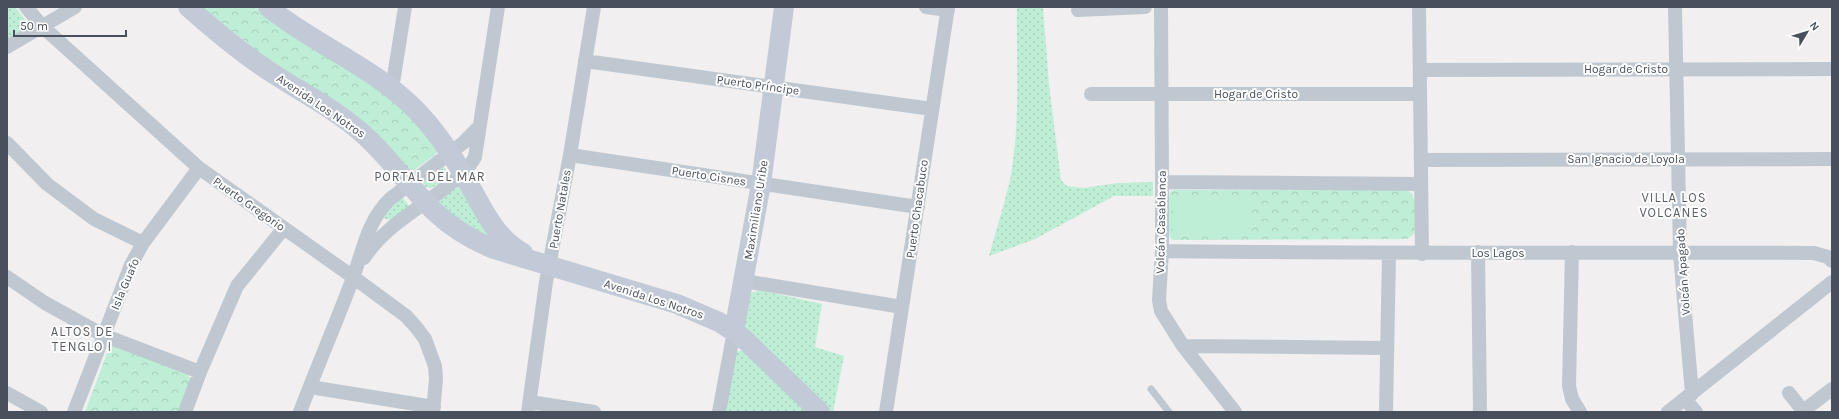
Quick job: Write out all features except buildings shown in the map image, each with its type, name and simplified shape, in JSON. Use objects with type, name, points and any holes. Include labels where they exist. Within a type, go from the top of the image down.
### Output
[{"type":"main road","name":"Avenida Los Notros","points":[[188,7],[207,24],[262,66],[351,123],[373,143],[426,203],[451,226],[476,241],[494,249],[677,304],[719,322],[751,344],[820,412]]},
{"type":"main road","name":"Avenida Los Notros","points":[[268,7],[294,27],[392,89],[417,111],[450,153],[488,218],[507,242],[526,255],[550,266]]},
{"type":"main road","name":"Maximiliano Uribe","points":[[734,331],[761,184],[784,7]]},
{"type":"street","name":"Puerto Gregorio","points":[[26,7],[43,27],[199,168],[406,316],[425,339],[435,366],[436,379],[434,410]]},
{"type":"street","points":[[7,47],[75,7]]},
{"type":"street","points":[[392,89],[405,7]]},
{"type":"street","points":[[353,277],[365,256],[389,229],[426,203],[463,173],[471,165],[475,158],[498,7]]},
{"type":"street","name":"Puerto Natales","points":[[529,407],[550,266],[594,7]]},
{"type":"street","points":[[926,7],[948,9]]},
{"type":"street","points":[[1078,10],[1145,7]]},
{"type":"street","name":"Volcán Casablanca","points":[[1161,7],[1162,251],[1159,300],[1161,311],[1183,346],[1235,412]]},
{"type":"street","points":[[1419,7],[1422,254]]},
{"type":"street","name":"Volcán Apagado","points":[[1674,7],[1680,254],[1688,396]]},
{"type":"street","name":"Puerto Chacabuco","points":[[886,412],[948,9]]},
{"type":"street","name":"Puerto Príncipe","points":[[585,60],[932,109]]},
{"type":"street","name":"Hogar de Cristo","points":[[1420,70],[1832,70]]},
{"type":"street","name":"Hogar de Cristo","points":[[1091,94],[1420,94]]},
{"type":"street","points":[[300,412],[371,227],[381,208],[450,153],[479,127]]},
{"type":"street","points":[[7,143],[47,184],[94,219],[143,243]]},
{"type":"street","name":"Puerto Cisnes","points":[[570,155],[918,207]]},
{"type":"street","name":"San Ignacio de Loyola","points":[[1421,160],[1832,159]]},
{"type":"street","name":"Isla Guafo","points":[[74,412],[131,265],[143,243],[199,168]]},
{"type":"street","points":[[1162,182],[1421,184]]},
{"type":"street","points":[[185,412],[200,372],[237,286],[284,228]]},
{"type":"street","name":"Los Lagos","points":[[1162,251],[1389,254],[1572,252],[1814,254],[1828,257],[1832,261]]},
{"type":"street","points":[[1478,252],[1480,412]]},
{"type":"street","points":[[1572,252],[1569,386],[1572,399],[1580,412]]},
{"type":"street","points":[[1386,412],[1389,254]]},
{"type":"street","points":[[7,277],[45,304],[103,335],[200,372]]},
{"type":"street","points":[[744,281],[902,307]]},
{"type":"street","points":[[1668,412],[1832,282]]},
{"type":"street","name":"Maximiliano Uribe","points":[[719,412],[734,331]]},
{"type":"street","points":[[1183,346],[1387,348]]},
{"type":"street","points":[[310,387],[434,410]]},
{"type":"street","points":[[1789,393],[1803,412],[1832,389]]},
{"type":"street","points":[[7,393],[41,412]]},
{"type":"street","points":[[1688,396],[1696,412]]},
{"type":"street","points":[[529,407],[594,412]]},
{"type":"lane","points":[[1151,389],[1169,412]]},
{"type":"green space","points":[[7,7],[15,7],[26,21],[23,30],[7,39]]},
{"type":"green space","points":[[201,7],[255,7],[276,23],[397,100],[438,151],[435,155],[413,171],[408,169]]},
{"type":"green space","points":[[1017,7],[1043,7],[1049,85],[1061,180],[1067,186],[1083,188],[1118,183],[1153,182],[1153,196],[1114,196],[1035,239],[989,256],[1008,189],[1016,137]]},
{"type":"green space","points":[[444,167],[449,173],[446,178],[431,188],[425,187],[423,184],[424,181],[429,175]]},
{"type":"green space","points":[[460,184],[505,246],[454,221],[438,201]]},
{"type":"green space","points":[[1406,189],[1412,194],[1415,202],[1417,229],[1414,234],[1407,239],[1174,240],[1171,239],[1168,231],[1169,196],[1170,192],[1174,190]]},
{"type":"green space","points":[[1173,196],[1249,197],[1249,236],[1173,236]]},
{"type":"green space","points":[[402,197],[409,206],[394,218],[384,218],[386,209]]},
{"type":"green space","points":[[760,290],[822,304],[815,347],[844,356],[833,412],[831,412],[743,329],[748,294]]},
{"type":"green space","points":[[114,344],[187,372],[191,381],[179,412],[85,412],[110,345]]},
{"type":"green space","points":[[745,350],[810,412],[724,412],[733,355],[739,351]]},
{"type":"district","name":"PORTAL DEL MAR","points":[[430,176]]},
{"type":"district","name":"VILLA LOS VOLCANES","points":[[1674,204]]},
{"type":"district","name":"ALTOS DE TENGLO I","points":[[82,338]]}]
